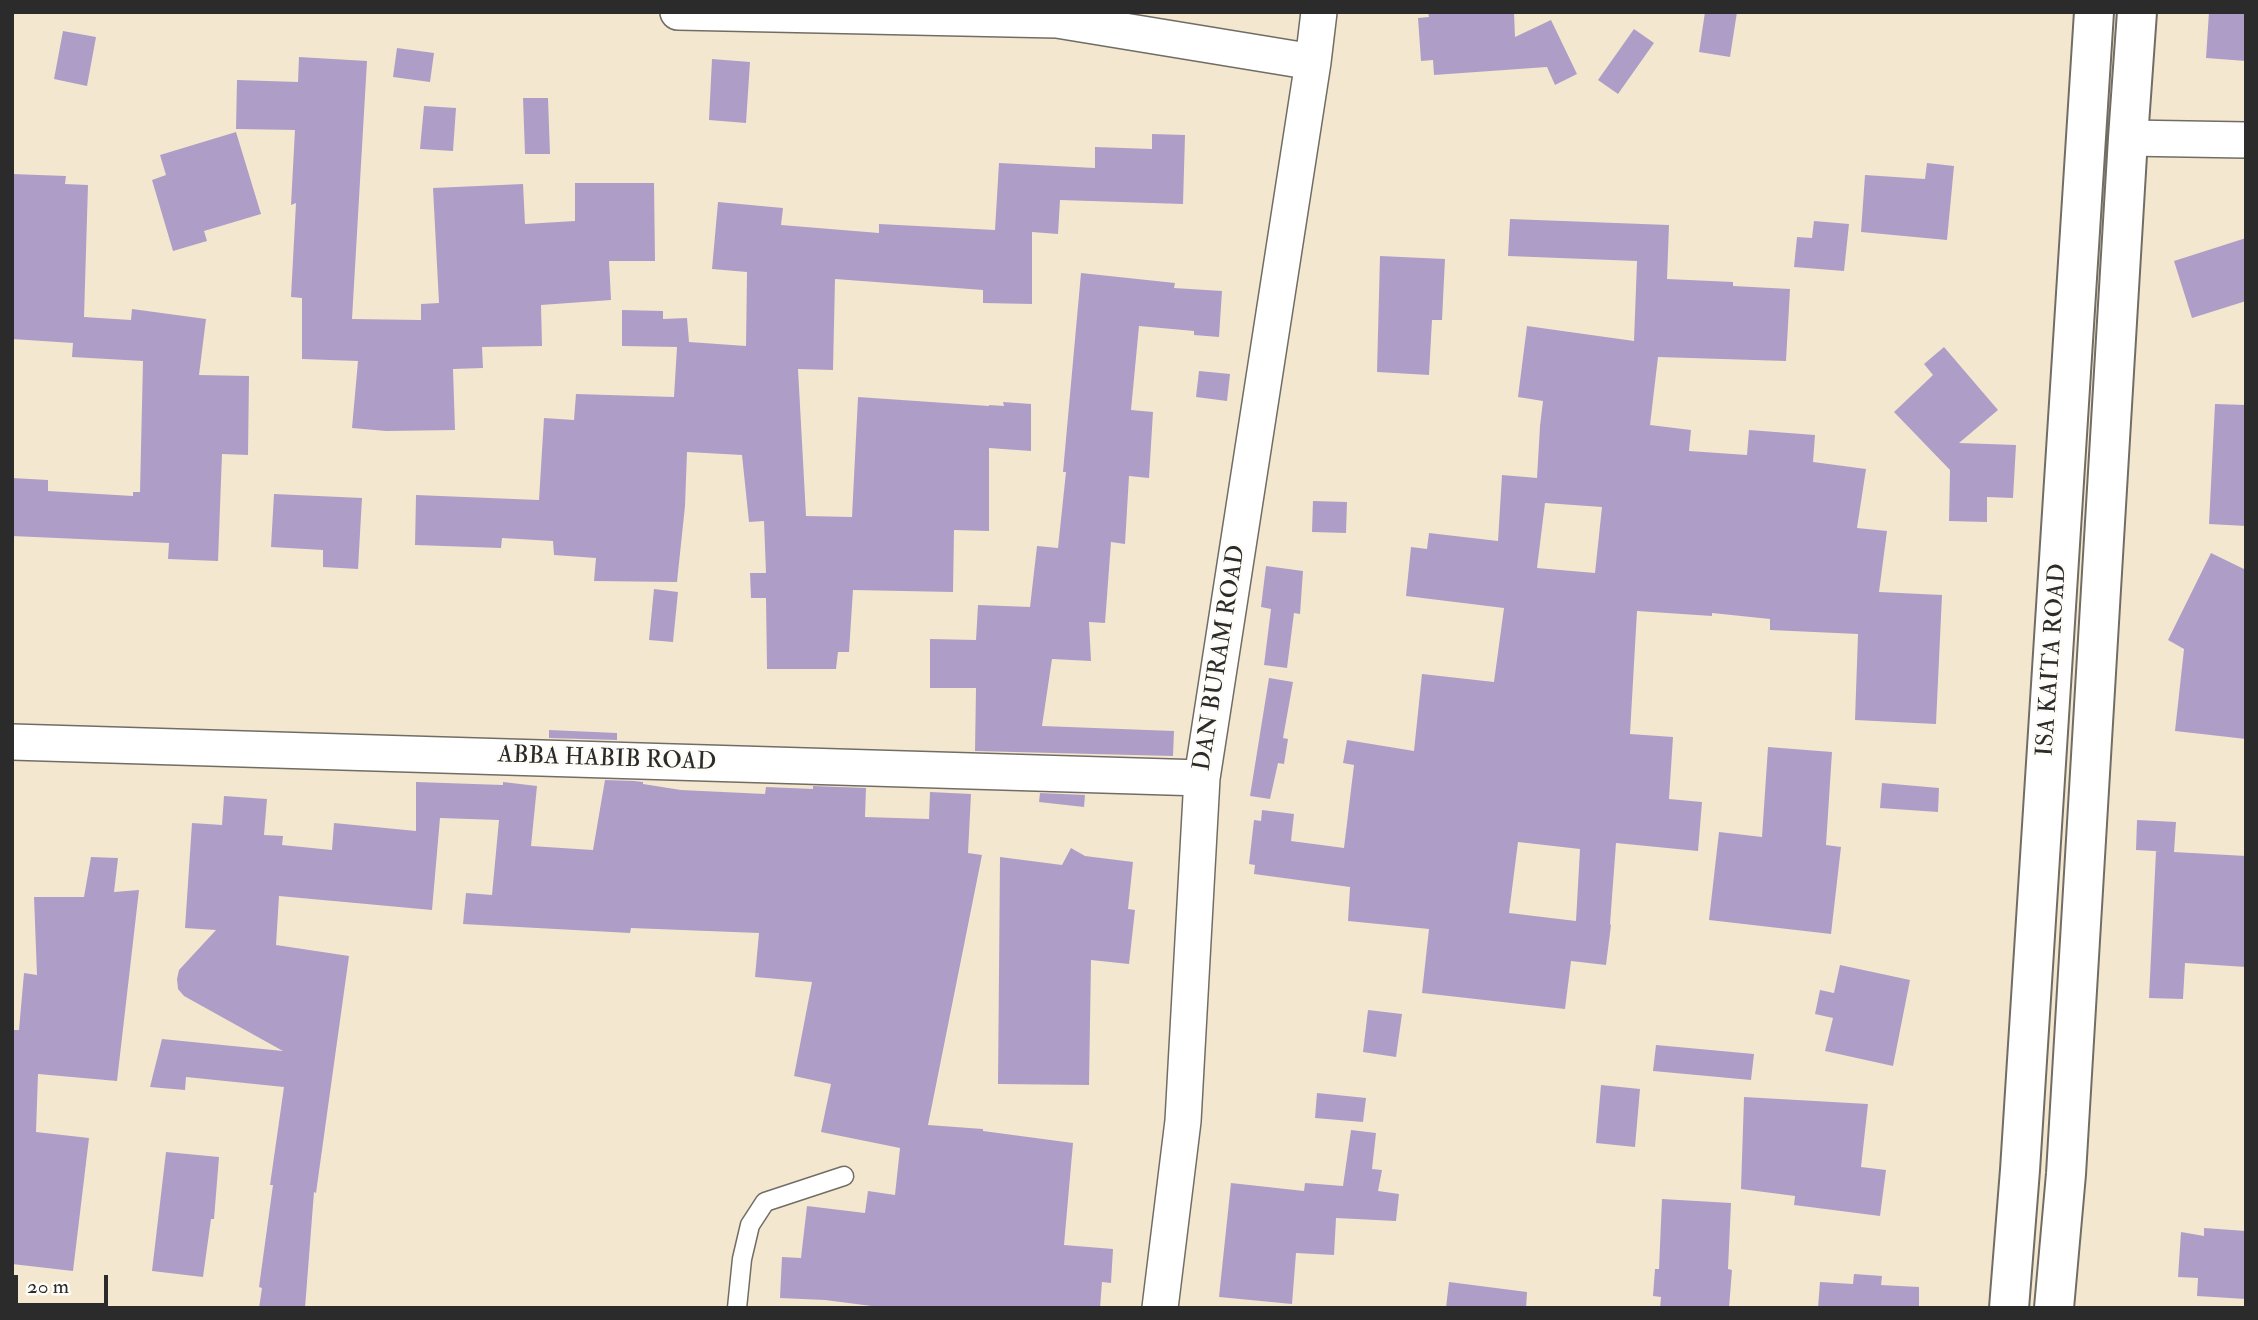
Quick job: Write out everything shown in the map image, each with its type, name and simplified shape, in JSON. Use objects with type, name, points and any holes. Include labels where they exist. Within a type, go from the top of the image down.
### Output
[{"type":"main road","name":"ISA KAITA ROAD","points":[[2009,1308],[2094,12]]},
{"type":"main road","name":"ISA KAITA ROAD","points":[[2054,1308],[2066,1174],[2137,12]]},
{"type":"main road","points":[[2020,1170],[2066,1174]]},
{"type":"street","points":[[678,12],[1057,16],[1313,62]]},
{"type":"street","name":"DAN BURAM ROAD","points":[[1160,1308],[1183,1121],[1202,778],[1319,12]]},
{"type":"street","points":[[2128,138],[2246,140]]},
{"type":"street","name":"ABBA HABIB ROAD","points":[[12,742],[1202,778]]},
{"type":"lane","points":[[737,1308],[742,1259],[750,1225],[765,1202],[845,1176]]},
{"type":"building","points":[[1428,12],[1514,12],[1515,37],[1551,20],[1577,74],[1555,85],[1547,67],[1434,75],[1433,60],[1421,61],[1418,18],[1429,17]]},
{"type":"building","points":[[1705,12],[1737,12],[1730,57],[1699,52]]},
{"type":"building","points":[[2209,12],[2246,12],[2246,61],[2206,58]]},
{"type":"building","points":[[1634,29],[1654,43],[1618,94],[1598,80]]},
{"type":"building","points":[[63,31],[96,37],[87,86],[54,79]]},
{"type":"building","points":[[397,48],[434,53],[430,82],[393,77]]},
{"type":"building","points":[[299,57],[367,61],[352,319],[421,320],[421,304],[439,303],[433,188],[523,184],[525,224],[575,221],[575,183],[654,183],[655,261],[609,261],[611,300],[541,305],[542,346],[482,347],[483,368],[453,369],[455,430],[386,431],[352,428],[358,361],[302,359],[302,298],[291,297],[296,203],[291,205],[295,130],[236,129],[237,80],[298,82]]},
{"type":"building","points":[[712,59],[750,62],[746,123],[709,120]]},
{"type":"building","points":[[523,98],[548,98],[550,154],[525,154]]},
{"type":"building","points":[[424,106],[456,108],[453,151],[420,149]]},
{"type":"building","points":[[236,132],[261,214],[204,231],[207,241],[173,251],[152,180],[166,175],[160,155]]},
{"type":"building","points":[[1152,134],[1185,135],[1183,204],[1060,200],[1058,234],[1032,232],[1032,304],[983,303],[983,290],[835,279],[833,370],[798,369],[806,516],[852,517],[858,397],[989,406],[1004,406],[1003,402],[1031,404],[1031,451],[989,448],[989,531],[954,530],[953,592],[853,590],[849,652],[838,652],[836,669],[767,669],[766,598],[751,598],[750,573],[766,573],[764,521],[749,522],[742,455],[687,452],[685,506],[677,582],[594,581],[596,558],[554,555],[553,541],[502,538],[501,548],[415,545],[416,495],[539,500],[544,418],[574,420],[576,394],[674,397],[677,347],[622,346],[622,310],[663,311],[663,319],[687,318],[689,342],[746,346],[747,272],[712,269],[718,202],[783,208],[781,225],[879,233],[879,224],[995,230],[999,163],[1095,168],[1095,147],[1152,149]]},
{"type":"building","points":[[1927,163],[1954,166],[1947,240],[1861,232],[1865,175],[1925,179]]},
{"type":"building","points":[[12,174],[66,176],[65,184],[88,185],[84,317],[131,320],[132,309],[206,319],[199,375],[249,376],[248,455],[222,454],[218,561],[168,559],[169,543],[12,536],[12,478],[48,480],[48,491],[133,496],[133,492],[140,492],[143,361],[72,357],[73,343],[12,339]]},
{"type":"building","points":[[1510,219],[1669,225],[1667,279],[1733,282],[1733,286],[1790,289],[1786,361],[1658,357],[1650,425],[1691,430],[1689,451],[1747,455],[1749,430],[1815,435],[1813,462],[1866,469],[1857,528],[1887,531],[1879,592],[1942,595],[1936,724],[1855,720],[1858,634],[1770,630],[1770,619],[1712,613],[1712,616],[1637,611],[1630,734],[1673,737],[1669,799],[1702,802],[1698,851],[1616,843],[1606,965],[1571,961],[1565,1009],[1422,993],[1429,929],[1348,921],[1350,887],[1254,874],[1255,865],[1249,864],[1254,820],[1261,821],[1262,810],[1294,814],[1291,841],[1344,848],[1354,765],[1343,763],[1347,740],[1414,751],[1422,674],[1494,682],[1504,608],[1406,596],[1411,547],[1427,549],[1429,533],[1498,541],[1502,475],[1537,478],[1543,401],[1518,397],[1527,326],[1634,341],[1637,261],[1508,256]],"holes":[[[1545,503],[1602,507],[1595,573],[1537,568]],[[1518,842],[1580,849],[1576,921],[1509,913]]]},
{"type":"building","points":[[1814,221],[1849,224],[1844,271],[1794,267],[1797,237],[1812,238]]},
{"type":"building","points":[[2246,238],[2246,301],[2192,318],[2174,261]]},
{"type":"building","points":[[1380,256],[1445,259],[1442,320],[1432,320],[1429,375],[1377,372]]},
{"type":"building","points":[[1081,273],[1175,283],[1174,288],[1222,291],[1219,337],[1194,335],[1194,331],[1139,326],[1131,410],[1153,412],[1149,478],[1129,476],[1125,544],[1111,542],[1105,623],[1089,622],[1091,661],[1052,659],[1042,726],[1174,731],[1173,756],[975,751],[976,688],[930,688],[930,639],[976,640],[978,605],[1030,607],[1037,546],[1058,548]]},
{"type":"building","points":[[1944,347],[1998,410],[1959,443],[2016,445],[2013,498],[1987,497],[1987,522],[1949,521],[1950,470],[1894,412],[1933,375],[1924,364]]},
{"type":"building","points":[[1199,371],[1230,374],[1227,401],[1196,397]]},
{"type":"building","points":[[2215,404],[2246,405],[2246,526],[2209,524]]},
{"type":"building","points":[[274,494],[362,498],[358,569],[323,567],[323,550],[271,547]]},
{"type":"building","points":[[1313,501],[1347,502],[1346,533],[1312,532]]},
{"type":"building","points":[[2211,553],[2246,570],[2246,739],[2175,731],[2184,649],[2168,640]]},
{"type":"building","points":[[1266,566],[1303,571],[1300,614],[1294,613],[1287,668],[1264,665],[1271,609],[1261,607]]},
{"type":"building","points":[[654,589],[678,592],[673,642],[649,640]]},
{"type":"building","points":[[1269,678],[1293,682],[1283,738],[1288,739],[1284,764],[1278,763],[1270,799],[1250,796]]},
{"type":"building","points":[[549,730],[617,733],[617,740],[549,738]]},
{"type":"building","points":[[1768,747],[1832,752],[1826,845],[1841,847],[1831,934],[1709,920],[1719,832],[1762,837]]},
{"type":"building","points":[[605,780],[643,782],[681,790],[765,794],[766,787],[866,788],[865,817],[929,819],[930,792],[971,794],[968,853],[982,855],[928,1125],[983,1129],[1073,1143],[1064,1245],[1113,1249],[1111,1283],[1102,1282],[1100,1308],[887,1308],[825,1300],[780,1298],[782,1257],[801,1258],[807,1206],[865,1213],[868,1191],[895,1195],[900,1148],[821,1132],[831,1084],[794,1076],[812,982],[755,977],[759,933],[631,928],[630,933],[463,924],[466,893],[492,895],[499,820],[440,818],[432,910],[279,896],[276,945],[349,956],[316,1193],[314,1192],[305,1308],[259,1308],[262,1288],[259,1287],[273,1185],[270,1185],[284,1087],[186,1077],[185,1090],[150,1087],[162,1039],[283,1051],[184,996],[178,989],[179,970],[216,930],[185,928],[192,823],[222,825],[224,796],[267,799],[264,835],[283,836],[282,845],[332,850],[334,823],[416,831],[416,782],[503,785],[503,782],[537,786],[531,846],[593,850]]},
{"type":"building","points":[[1882,783],[1939,788],[1938,812],[1880,808]]},
{"type":"building","points":[[1040,793],[1085,795],[1084,807],[1039,802]]},
{"type":"building","points":[[2137,820],[2176,822],[2174,852],[2136,850]]},
{"type":"building","points":[[1071,848],[1085,856],[1133,862],[1128,909],[1135,910],[1129,964],[1091,960],[1089,1085],[998,1084],[1000,857],[1062,865]]},
{"type":"building","points":[[2156,851],[2246,856],[2246,967],[2185,963],[2183,999],[2149,998]]},
{"type":"building","points":[[91,857],[118,858],[114,892],[139,890],[117,1081],[38,1074],[36,1132],[89,1138],[73,1271],[12,1264],[12,1030],[19,1030],[24,973],[37,975],[34,897],[84,897]]},
{"type":"building","points":[[1840,965],[1910,980],[1893,1066],[1825,1051],[1833,1018],[1815,1014],[1820,990],[1834,993]]},
{"type":"building","points":[[1368,1010],[1402,1014],[1396,1057],[1363,1052]]},
{"type":"building","points":[[1656,1045],[1754,1054],[1751,1080],[1653,1071]]},
{"type":"building","points":[[1601,1085],[1640,1089],[1635,1147],[1596,1143]]},
{"type":"building","points":[[1317,1093],[1366,1098],[1363,1122],[1315,1118]]},
{"type":"building","points":[[1744,1097],[1868,1104],[1861,1167],[1886,1170],[1880,1216],[1794,1205],[1795,1196],[1741,1189]]},
{"type":"building","points":[[1351,1130],[1376,1133],[1372,1169],[1382,1170],[1378,1191],[1399,1194],[1396,1221],[1336,1218],[1334,1255],[1296,1253],[1292,1304],[1219,1297],[1231,1183],[1304,1191],[1305,1183],[1343,1186]]},
{"type":"building","points":[[166,1152],[219,1157],[214,1219],[211,1219],[203,1277],[152,1271]]},
{"type":"building","points":[[1662,1199],[1731,1203],[1728,1269],[1732,1270],[1729,1308],[1660,1308],[1661,1297],[1653,1296],[1655,1269],[1659,1269]]},
{"type":"building","points":[[2204,1228],[2246,1231],[2246,1299],[2197,1296],[2198,1278],[2178,1277],[2181,1232],[2204,1236]]},
{"type":"building","points":[[1854,1274],[1882,1276],[1881,1285],[1919,1287],[1919,1308],[1818,1308],[1820,1282],[1853,1284]]},
{"type":"building","points":[[1449,1282],[1527,1292],[1526,1308],[1446,1308]]}]
